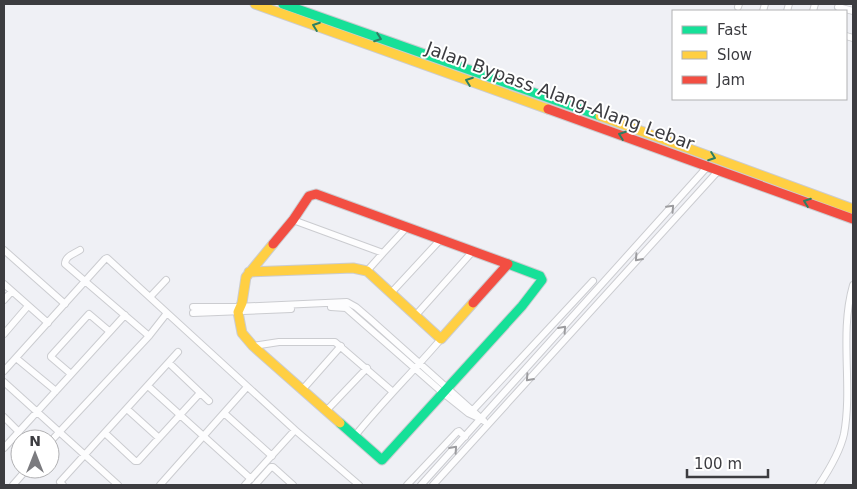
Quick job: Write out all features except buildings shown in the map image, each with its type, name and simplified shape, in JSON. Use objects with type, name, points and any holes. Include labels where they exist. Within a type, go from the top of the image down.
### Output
[{"type":"main road","name":"Jalan Bypass Alang-Alang Lebar","points":[[255,4],[641,131],[853,209]]},
{"type":"main road","name":"Jalan Bypass Alang-Alang Lebar","points":[[283,4],[356,36],[853,219]]},
{"type":"main road","points":[[316,194],[540,276],[542,280],[522,306],[382,460],[253,346],[242,332],[240,310],[244,282],[249,272],[293,220],[309,196],[316,194]]},
{"type":"main road","points":[[249,272],[353,268],[367,271],[441,338],[508,264]]},
{"type":"street","points":[[838,7],[853,11]]},
{"type":"street","points":[[421,485],[708,166]]},
{"type":"street","points":[[433,485],[719,170]]},
{"type":"street","points":[[293,220],[383,252]]},
{"type":"street","points":[[367,271],[407,227]]},
{"type":"street","points":[[392,293],[440,239]]},
{"type":"street","points":[[4,250],[64,304]]},
{"type":"street","points":[[80,250],[68,257],[65,263],[149,336]]},
{"type":"street","points":[[416,315],[473,251]]},
{"type":"street","points":[[4,371],[105,258],[108,258],[294,430],[359,485]]},
{"type":"street","points":[[150,297],[166,280]]},
{"type":"street","points":[[473,410],[593,281]]},
{"type":"street","points":[[4,284],[48,323]]},
{"type":"street","points":[[819,485],[844,435],[846,328],[848,306],[853,285]]},
{"type":"street","points":[[4,300],[12,291]]},
{"type":"street","points":[[193,310],[240,310],[347,302],[415,370],[473,410],[481,419]]},
{"type":"street","points":[[4,334],[28,306]]},
{"type":"street","points":[[567,307],[576,314]]},
{"type":"street","points":[[355,310],[420,364],[468,413],[488,424]]},
{"type":"street","points":[[60,431],[149,336],[167,312]]},
{"type":"street","points":[[70,374],[50,358],[89,314],[109,331]]},
{"type":"street","points":[[22,429],[125,315]]},
{"type":"street","points":[[355,436],[378,408],[415,370],[441,338]]},
{"type":"street","points":[[253,346],[279,342],[335,342],[393,392]]},
{"type":"street","points":[[303,389],[341,346]]},
{"type":"street","points":[[60,484],[84,454],[178,352]]},
{"type":"street","points":[[527,352],[540,366]]},
{"type":"street","points":[[16,358],[56,391]]},
{"type":"street","points":[[169,363],[209,401]]},
{"type":"street","points":[[326,411],[367,368]]},
{"type":"street","points":[[4,382],[56,429]]},
{"type":"street","points":[[148,386],[251,479]]},
{"type":"street","points":[[160,485],[247,387]]},
{"type":"street","points":[[105,433],[138,461],[200,393]]},
{"type":"street","points":[[127,409],[159,438]]},
{"type":"street","points":[[224,413],[272,456]]},
{"type":"street","points":[[4,418],[16,429]]},
{"type":"street","points":[[245,485],[294,430]]},
{"type":"street","points":[[407,485],[457,432],[459,431],[465,437]]},
{"type":"street","points":[[60,433],[118,485]]},
{"type":"street","points":[[255,485],[269,468],[273,467],[293,485]]},
{"type":"traffic: fast","points":[[283,4],[600,116]]},
{"type":"traffic: fast","points":[[340,423],[382,460],[522,306],[542,280],[540,276],[508,264]]},
{"type":"traffic: slow","points":[[255,4],[548,109]]},
{"type":"traffic: slow","points":[[600,116],[853,209]]},
{"type":"traffic: slow","points":[[273,244],[246,277],[242,303],[238,312],[242,333],[253,346],[340,423]]},
{"type":"traffic: slow","points":[[249,272],[353,268],[367,271],[441,339],[473,303]]},
{"type":"traffic: jam","points":[[548,109],[853,219]]},
{"type":"traffic: jam","points":[[273,244],[293,220],[309,196],[316,194],[508,264],[473,303]]}]
